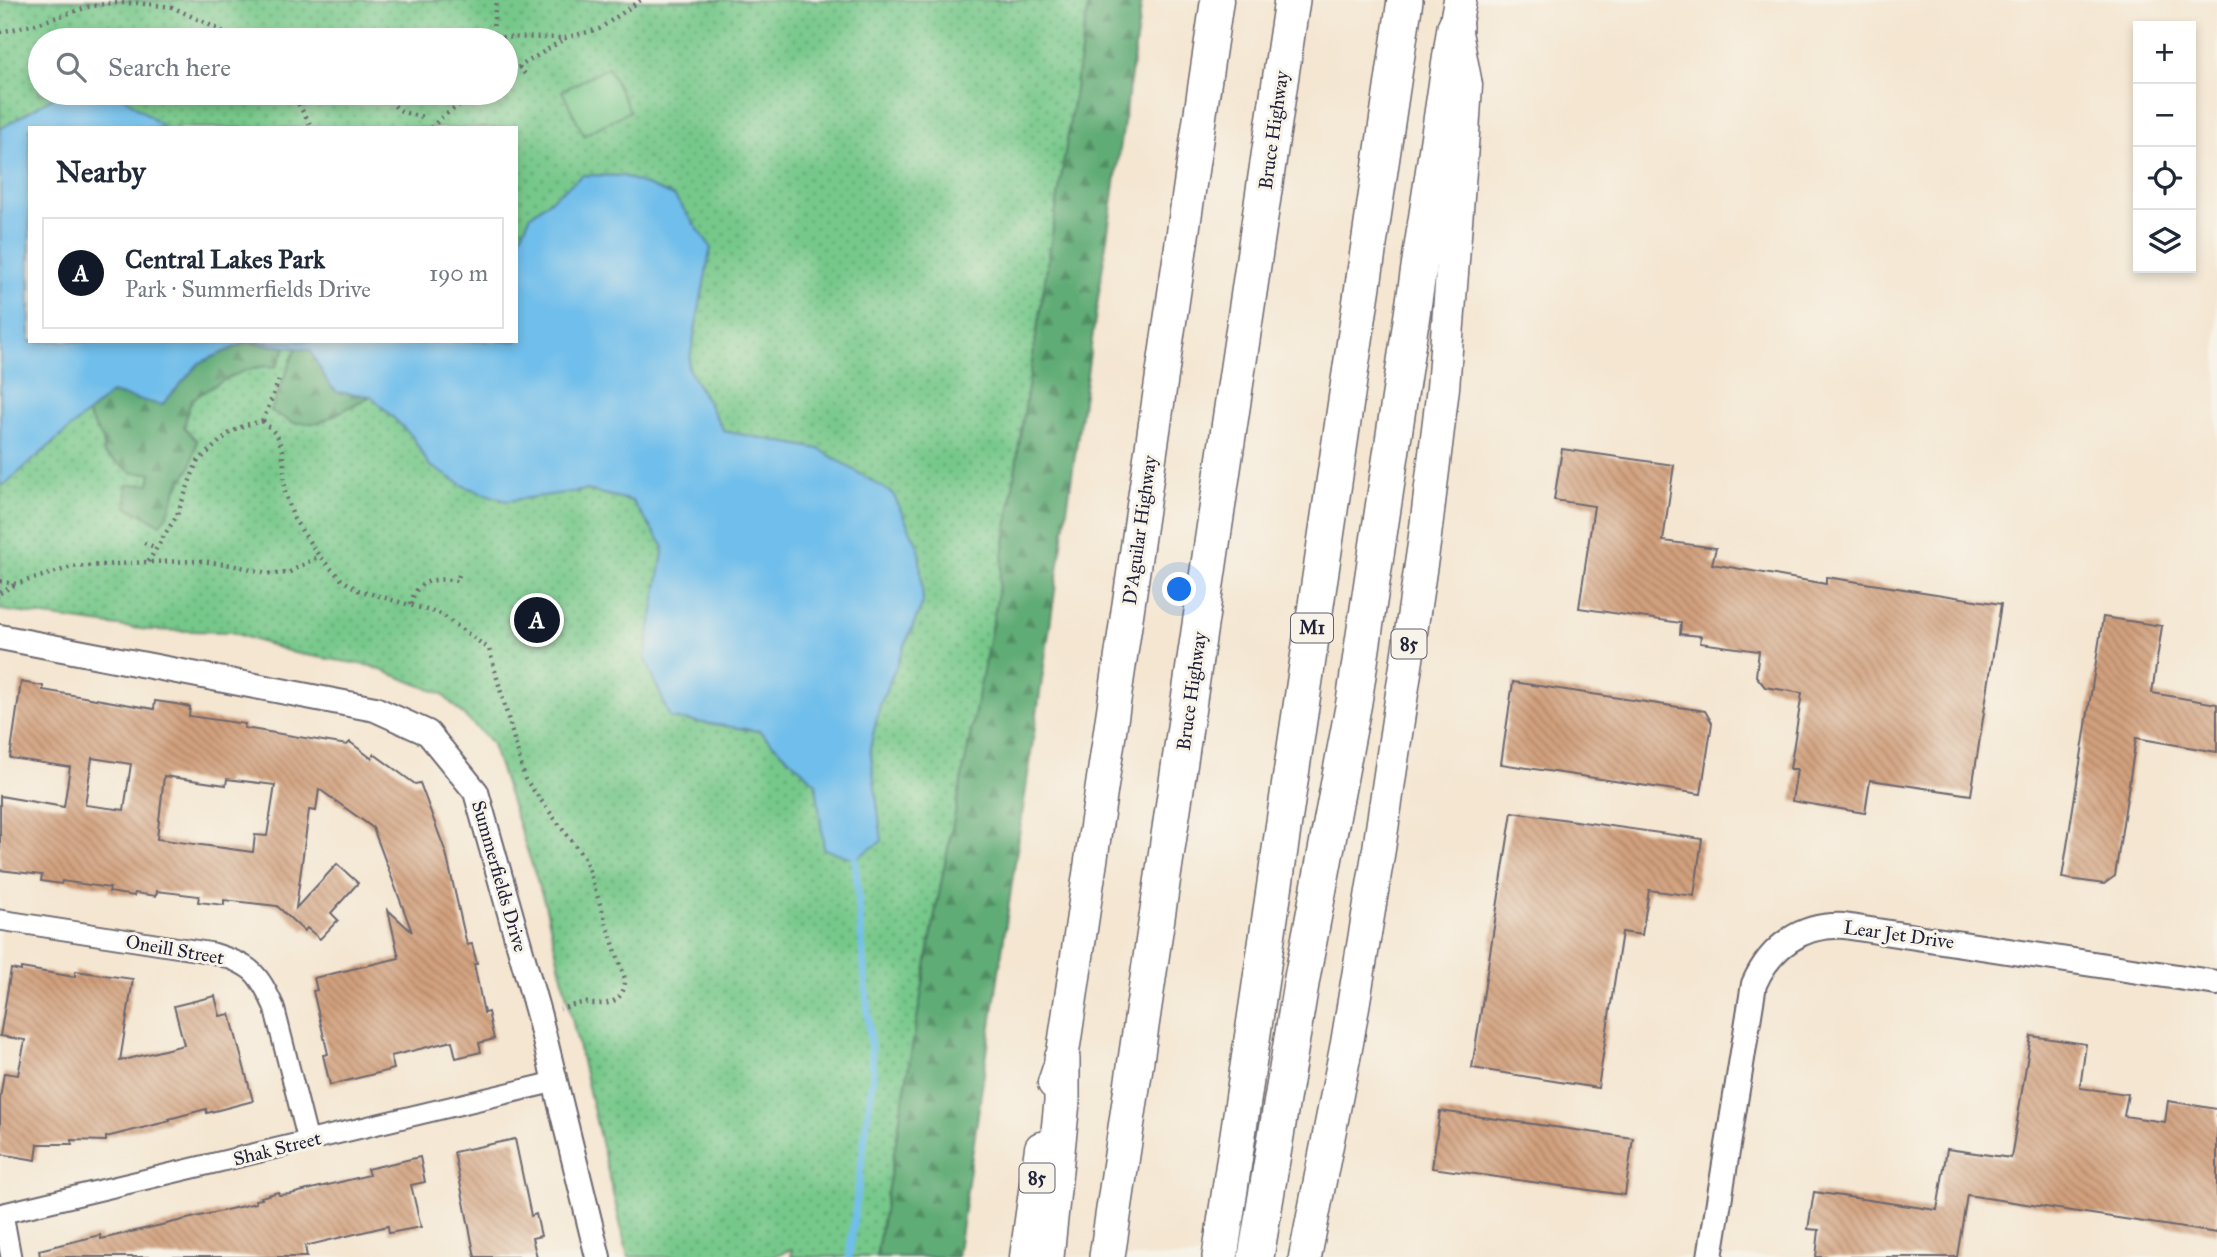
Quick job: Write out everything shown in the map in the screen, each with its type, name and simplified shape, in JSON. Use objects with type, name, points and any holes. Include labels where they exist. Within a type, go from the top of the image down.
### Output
[{"type":"highway","name":"D'Aguilar Highway","points":[[1062,1059],[1217,0]]},
{"type":"highway","name":"Bruce Highway","points":[[1107,1257],[1292,0]]},
{"type":"highway","name":"M1","points":[[1220,1257],[1405,0]]},
{"type":"highway","name":"85","points":[[1305,1257],[1347,1043],[1424,544],[1443,388],[1466,85],[1457,14]]},
{"type":"highway","points":[[1256,1257],[1302,978],[1355,690],[1457,14]]},
{"type":"highway","name":"85","points":[[1026,1257],[1048,1099],[1062,1059]]},
{"type":"highway","points":[[1046,1257],[1062,1102],[1062,1059]]},
{"type":"street","name":"Summerfields Drive","points":[[0,637],[375,709],[428,733],[476,792],[539,1016],[598,1257]]},
{"type":"street","name":"Oneill Street","points":[[0,920],[213,953],[240,961],[255,972],[274,1007],[308,1141]]},
{"type":"street","name":"Lear Jet Drive","points":[[1710,1257],[1754,984],[1773,953],[1795,936],[1815,928],[1844,926],[2217,983]]},
{"type":"street","name":"Shak Street","points":[[2,1214],[555,1082]]},
{"type":"street","points":[[2,1214],[11,1257]]},
{"type":"path","points":[[493,28],[496,0]]},
{"type":"path","points":[[518,39],[565,38],[599,29],[642,0]]},
{"type":"path","points":[[0,32],[36,24],[88,7],[112,3],[172,7],[216,28]]},
{"type":"path","points":[[525,74],[519,67],[565,38]]},
{"type":"path","points":[[299,105],[311,126]]},
{"type":"path","points":[[393,105],[402,113],[423,117]]},
{"type":"path","points":[[433,126],[460,105]]},
{"type":"path","points":[[263,421],[280,377]]},
{"type":"path","points":[[271,382],[278,384]]},
{"type":"path","points":[[148,562],[177,515],[197,462],[228,434],[245,425],[263,421]]},
{"type":"path","points":[[263,421],[277,435],[282,451],[285,493],[294,519],[319,556],[341,579],[358,590],[442,614],[489,649],[525,779],[585,859],[625,979],[625,989],[620,998],[594,1004],[584,1003],[539,1016]]},
{"type":"path","points":[[144,543],[157,548]]},
{"type":"path","points":[[0,593],[16,584],[72,567],[202,561],[272,574],[288,573],[319,556]]},
{"type":"path","points":[[411,604],[419,586],[429,580],[443,578],[457,581],[458,575]]},
{"type":"path","points":[[0,581],[16,584]]},
{"type":"green space","points":[[0,0],[1098,0],[898,1257],[791,1257],[792,1249],[772,1257],[628,1257],[545,904],[491,742],[442,694],[371,666],[294,653],[231,632],[148,630],[0,610]]},
{"type":"green space","points":[[1089,0],[1142,0],[957,1257],[876,1257],[935,914],[996,605]]},
{"type":"green space","points":[[608,67],[630,111],[584,135],[562,91]]},
{"type":"green space","points":[[245,343],[286,347],[276,367],[265,366],[243,372],[191,400],[184,427],[197,441],[191,467],[176,490],[168,514],[160,524],[127,507],[126,485],[149,484],[151,473],[133,473],[104,454],[103,440],[87,414],[111,393],[162,405],[199,363]]},
{"type":"green space","points":[[296,348],[310,350],[328,383],[337,392],[371,396],[319,423],[293,423],[271,411]]},
{"type":"water","points":[[40,105],[134,105],[162,126],[28,126],[28,343],[245,343],[199,363],[162,405],[111,393],[5,484],[0,485],[0,129]]},
{"type":"water","points":[[583,175],[623,176],[674,196],[711,247],[688,368],[724,431],[819,449],[893,494],[919,548],[923,602],[880,705],[870,748],[882,841],[855,859],[824,849],[816,783],[759,731],[670,718],[645,657],[664,547],[632,501],[587,490],[506,501],[466,487],[429,465],[412,436],[371,396],[337,392],[328,383],[310,350],[255,343],[518,343],[518,241],[531,215]]},
{"type":"building","points":[[1562,449],[1674,465],[1663,541],[1716,548],[1712,564],[1826,584],[1826,577],[2001,604],[1971,795],[1870,780],[1865,813],[1792,801],[1797,769],[1790,769],[1802,693],[1765,687],[1756,676],[1759,651],[1700,643],[1701,636],[1680,634],[1681,623],[1579,608],[1594,506],[1554,500]]},
{"type":"building","points":[[2103,617],[2162,626],[2152,693],[2217,704],[2217,752],[2136,738],[2115,876],[2104,884],[2062,878]]},
{"type":"building","points":[[21,682],[43,686],[43,690],[154,709],[155,701],[176,704],[190,707],[189,716],[245,724],[244,728],[347,745],[350,742],[371,758],[374,754],[415,784],[420,783],[446,853],[467,945],[472,944],[477,964],[474,964],[484,1013],[488,1012],[494,1039],[479,1043],[481,1052],[456,1058],[452,1041],[391,1056],[394,1069],[330,1085],[323,1055],[328,1054],[313,991],[317,990],[314,978],[399,958],[388,910],[412,932],[373,828],[319,789],[316,811],[309,810],[296,908],[337,864],[358,883],[331,913],[338,920],[320,939],[307,928],[304,931],[277,906],[224,900],[224,905],[198,902],[199,896],[157,891],[156,896],[135,893],[134,896],[109,892],[110,888],[62,881],[61,884],[41,881],[42,875],[0,870],[0,796],[64,807],[70,767],[10,758]],"holes":[[[92,758],[131,764],[124,810],[85,805]],[[164,776],[226,785],[227,779],[275,785],[267,836],[255,835],[253,852],[157,839]]]},
{"type":"building","points":[[1513,682],[1705,711],[1712,723],[1701,794],[1501,764]]},
{"type":"building","points":[[1512,812],[1702,839],[1694,896],[1649,890],[1642,935],[1622,932],[1598,1088],[1472,1068]]},
{"type":"building","points":[[21,968],[75,977],[75,971],[133,979],[120,1061],[184,1045],[174,1006],[215,996],[220,1016],[230,1014],[253,1101],[169,1119],[170,1121],[106,1137],[106,1141],[72,1140],[72,1144],[38,1144],[36,1160],[0,1154],[0,1098],[4,1073],[18,1075],[25,1040],[0,1036],[11,969],[21,971]]},
{"type":"building","points":[[2031,1036],[2086,1044],[2080,1088],[2128,1094],[2124,1116],[2165,1122],[2168,1101],[2217,1109],[2217,1233],[1967,1195],[1957,1257],[1816,1257],[1819,1230],[1808,1229],[1814,1192],[1937,1210],[1947,1149],[2011,1158]]},
{"type":"building","points":[[1440,1111],[1633,1138],[1625,1195],[1432,1168]]},
{"type":"building","points":[[515,1139],[531,1216],[536,1214],[541,1236],[532,1238],[537,1257],[475,1257],[454,1152]]},
{"type":"building","points":[[420,1157],[425,1182],[411,1185],[421,1227],[389,1233],[388,1226],[305,1246],[307,1257],[40,1257],[39,1250],[100,1235],[101,1239],[256,1203],[255,1200],[262,1199],[261,1197],[278,1192],[279,1195],[291,1194],[369,1175],[367,1169]]},
{"type":"waterway","points":[[849,1257],[873,1074],[855,859]]},
{"type":"place","name":"Central Lakes Park","points":[[537,620]]}]
